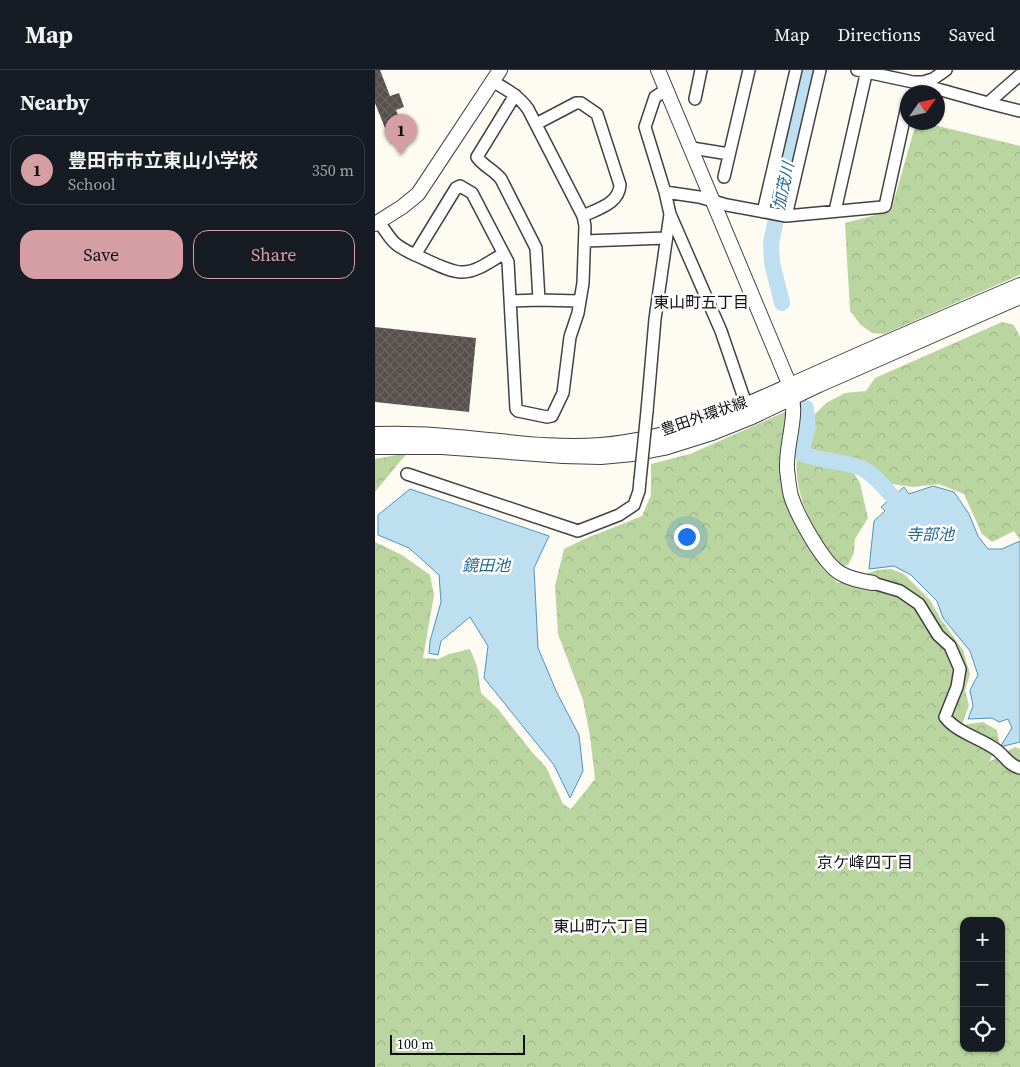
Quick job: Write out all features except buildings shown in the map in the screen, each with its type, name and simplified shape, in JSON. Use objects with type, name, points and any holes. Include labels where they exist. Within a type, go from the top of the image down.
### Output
[{"type":"street","points":[[658,70],[792,392],[794,414],[787,468],[792,497],[804,522],[825,559],[838,572],[851,579],[900,591],[919,604],[938,635],[950,646],[960,669],[957,686],[945,717],[951,725],[978,738],[998,751],[1013,767],[1020,768]]},
{"type":"street","points":[[695,99],[701,70]]},
{"type":"street","points":[[724,177],[749,70]]},
{"type":"street","points":[[763,212],[796,70]]},
{"type":"street","points":[[785,216],[820,70]]},
{"type":"street","points":[[918,85],[933,79],[946,70]]},
{"type":"street","points":[[835,211],[863,71],[912,85]]},
{"type":"street","points":[[415,255],[456,188],[460,186],[471,193],[508,262],[515,406],[518,411],[547,417],[552,416],[563,393],[570,337],[580,301],[583,283],[585,226],[583,216],[522,101],[496,76],[418,194],[403,207],[377,223],[398,247],[415,255],[455,272],[471,271],[503,254]]},
{"type":"street","points":[[988,104],[1020,76]]},
{"type":"street","points":[[666,90],[655,97],[645,127],[670,214],[721,331],[746,404]]},
{"type":"street","points":[[945,91],[1020,111]]},
{"type":"street","points":[[515,95],[477,157],[501,179],[536,248],[539,300]]},
{"type":"street","points":[[535,124],[576,103],[581,103],[597,114],[620,190],[613,201],[583,216]]},
{"type":"street","points":[[665,192],[699,197],[785,216],[885,206],[902,130]]},
{"type":"street","points":[[691,148],[729,154]]},
{"type":"street","points":[[407,474],[578,531],[619,515],[634,505],[639,491],[656,311],[670,214]]},
{"type":"street","points":[[585,241],[666,238]]},
{"type":"street","name":"豊田外環状線","points":[[375,447],[442,447],[601,457],[633,454],[664,448],[712,434],[792,392],[1020,285]]},
{"type":"street","name":"豊田外環状線","points":[[375,434],[414,433],[566,447],[602,445],[660,436],[697,424],[746,404],[819,385],[1020,297]]},
{"type":"street","points":[[510,301],[580,301]]},
{"type":"green space","points":[[945,128],[1020,146],[1020,275],[884,334],[872,333],[861,325],[850,311],[845,223],[891,211],[914,130],[945,130]]},
{"type":"green space","points":[[1002,322],[1014,325],[1020,337],[1020,540],[1014,531],[992,542],[982,534],[964,494],[939,484],[913,487],[892,484],[864,464],[843,457],[805,450],[813,416],[826,403],[845,393],[866,391],[875,378]]},
{"type":"green space","points":[[787,411],[790,503],[811,551],[824,570],[838,583],[852,581],[862,575],[878,570],[891,569],[904,574],[930,600],[940,618],[963,650],[970,674],[965,691],[969,705],[962,725],[983,722],[997,730],[999,742],[989,762],[1015,747],[1020,749],[1020,1067],[375,1067],[375,542],[402,555],[430,575],[434,595],[423,658],[438,659],[470,649],[477,666],[481,693],[498,709],[546,767],[563,804],[571,809],[595,779],[590,736],[583,700],[558,634],[555,586],[564,549],[642,516],[651,495],[651,464],[690,454]]},
{"type":"green space","points":[[407,453],[375,492],[375,459]]},
{"type":"green space","points":[[797,456],[851,469],[860,483],[868,518],[855,539],[854,553],[848,565],[840,567],[808,515],[799,487]]},
{"type":"water","name":"寺部池","points":[[933,486],[954,492],[969,514],[978,536],[988,549],[1002,549],[1020,541],[1020,742],[1000,747],[1012,728],[1008,719],[999,722],[992,718],[968,719],[973,706],[970,690],[978,675],[970,651],[943,618],[937,601],[911,575],[894,566],[869,569],[874,521],[885,511],[881,507],[904,487],[909,494]]},
{"type":"water","name":"鏡田池","points":[[410,489],[549,536],[534,568],[538,648],[557,693],[579,735],[583,771],[570,798],[554,765],[484,678],[488,646],[470,617],[441,641],[438,655],[429,653],[430,641],[441,602],[439,575],[409,548],[378,535],[378,515]]},
{"type":"waterway","name":"加茂川","points":[[782,303],[772,263],[771,243],[807,70]]},
{"type":"waterway","name":"加茂川","points":[[806,408],[808,427],[801,453],[861,468],[874,477],[893,497]]},
{"type":"place","name":"豊田市市立東山小学校","points":[[401,155]]},
{"type":"district","name":"東山町五丁目","points":[[701,302]]},
{"type":"district","name":"京ケ峰四丁目","points":[[865,862]]},
{"type":"district","name":"東山町六丁目","points":[[601,926]]}]
